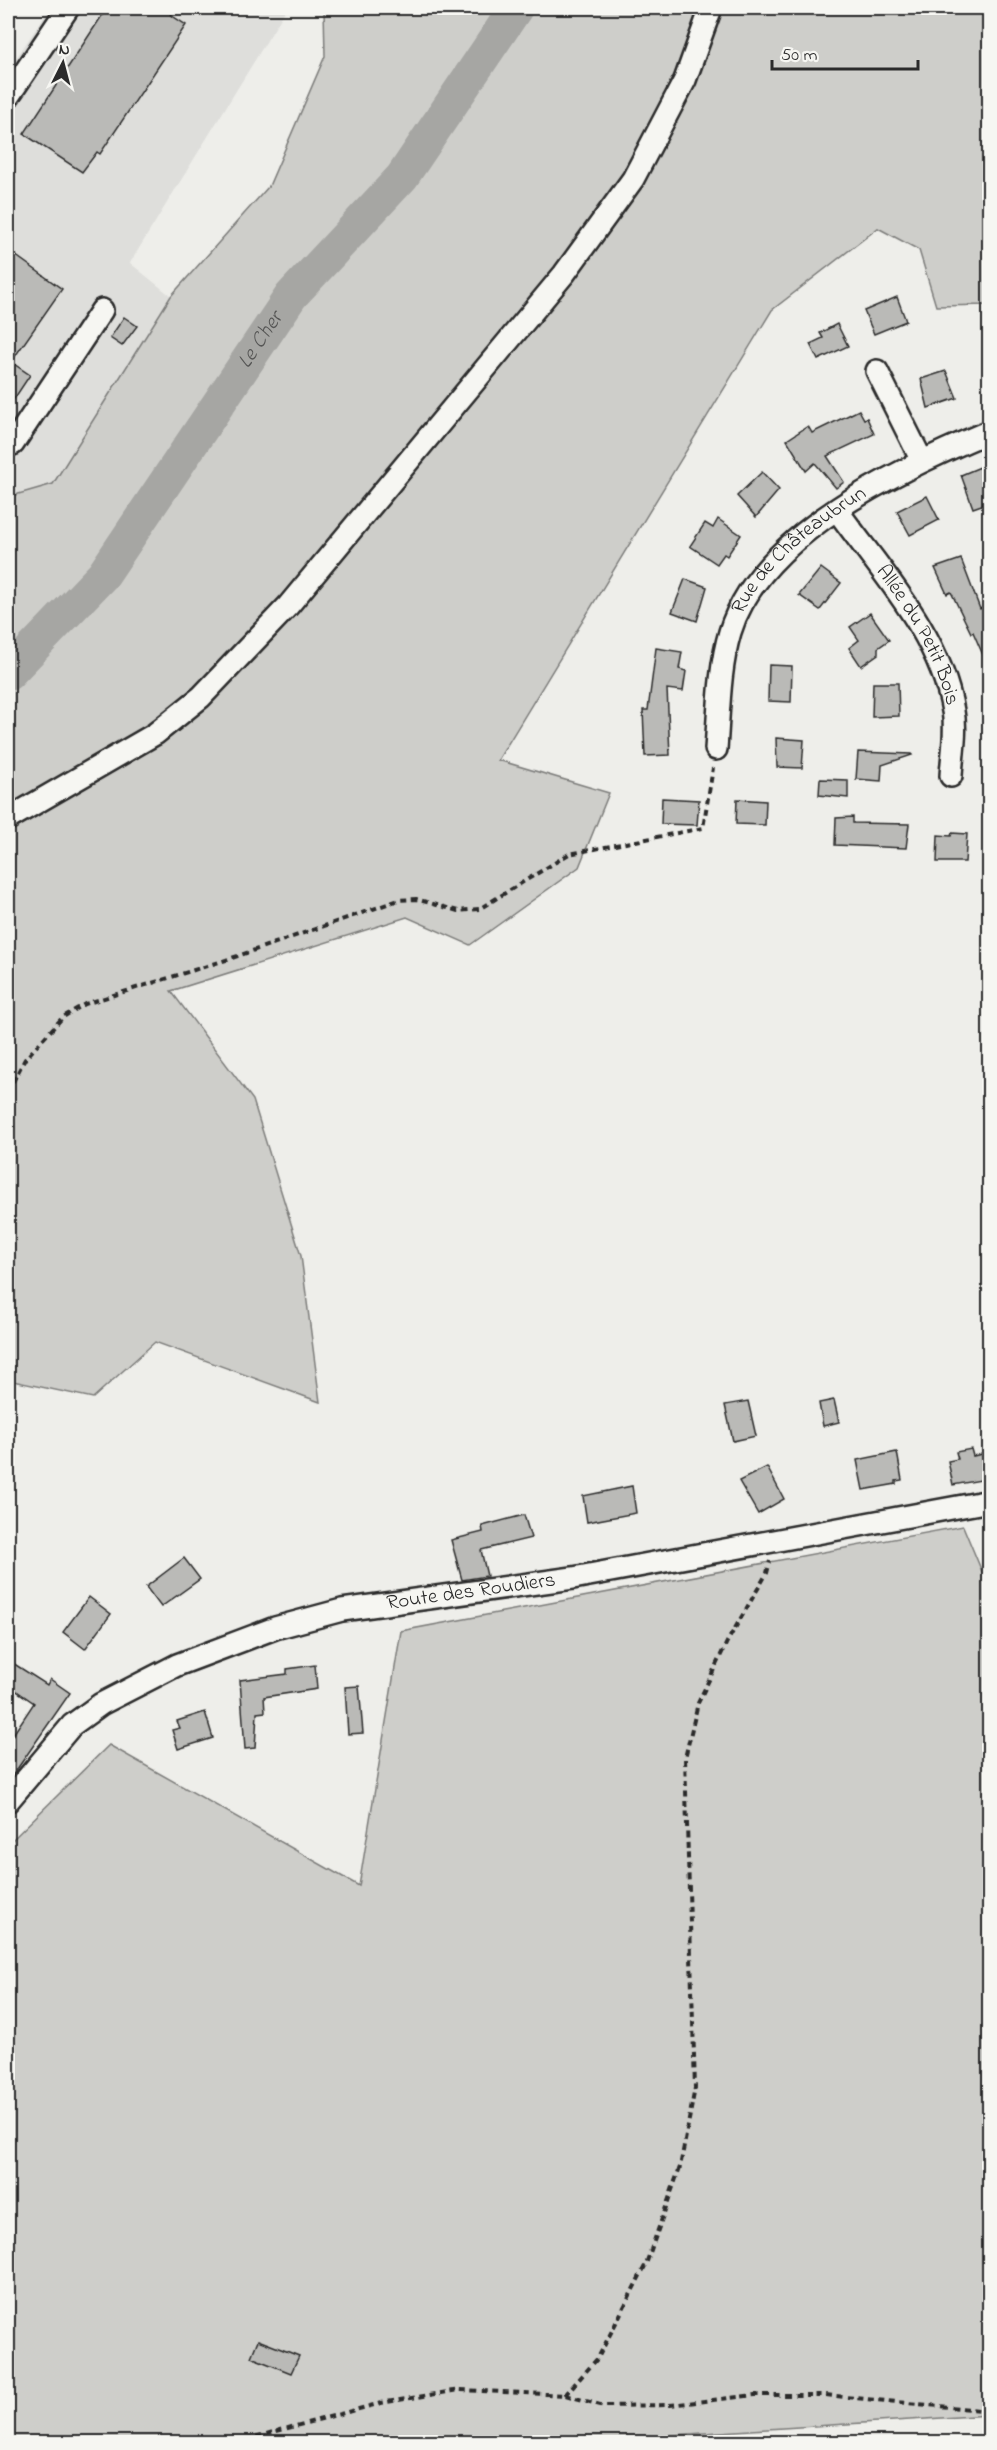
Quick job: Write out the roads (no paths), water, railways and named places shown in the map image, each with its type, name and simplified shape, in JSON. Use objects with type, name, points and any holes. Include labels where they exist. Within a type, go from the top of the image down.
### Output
[{"type":"street","points":[[8,97],[68,8]]},
{"type":"street","points":[[8,819],[154,734],[201,697],[288,606],[564,274],[633,179],[685,80],[711,8]]},
{"type":"street","points":[[8,440],[13,444],[102,310]]},
{"type":"street","points":[[877,371],[922,461]]},
{"type":"street","name":"Rue de Châteaubrun","points":[[716,749],[722,671],[730,632],[742,605],[758,579],[792,544],[873,485],[990,431]]},
{"type":"street","name":"Allée du Petit Bois","points":[[837,510],[932,642],[945,674],[954,714],[951,776]]},
{"type":"street","name":"Route des Roudiers","points":[[8,1801],[72,1725],[101,1704],[177,1665],[275,1628],[342,1610],[573,1578],[990,1501]]},
{"type":"waterway","name":"Le Cher","points":[[8,674],[103,575],[291,296],[402,177],[516,8]]}]
